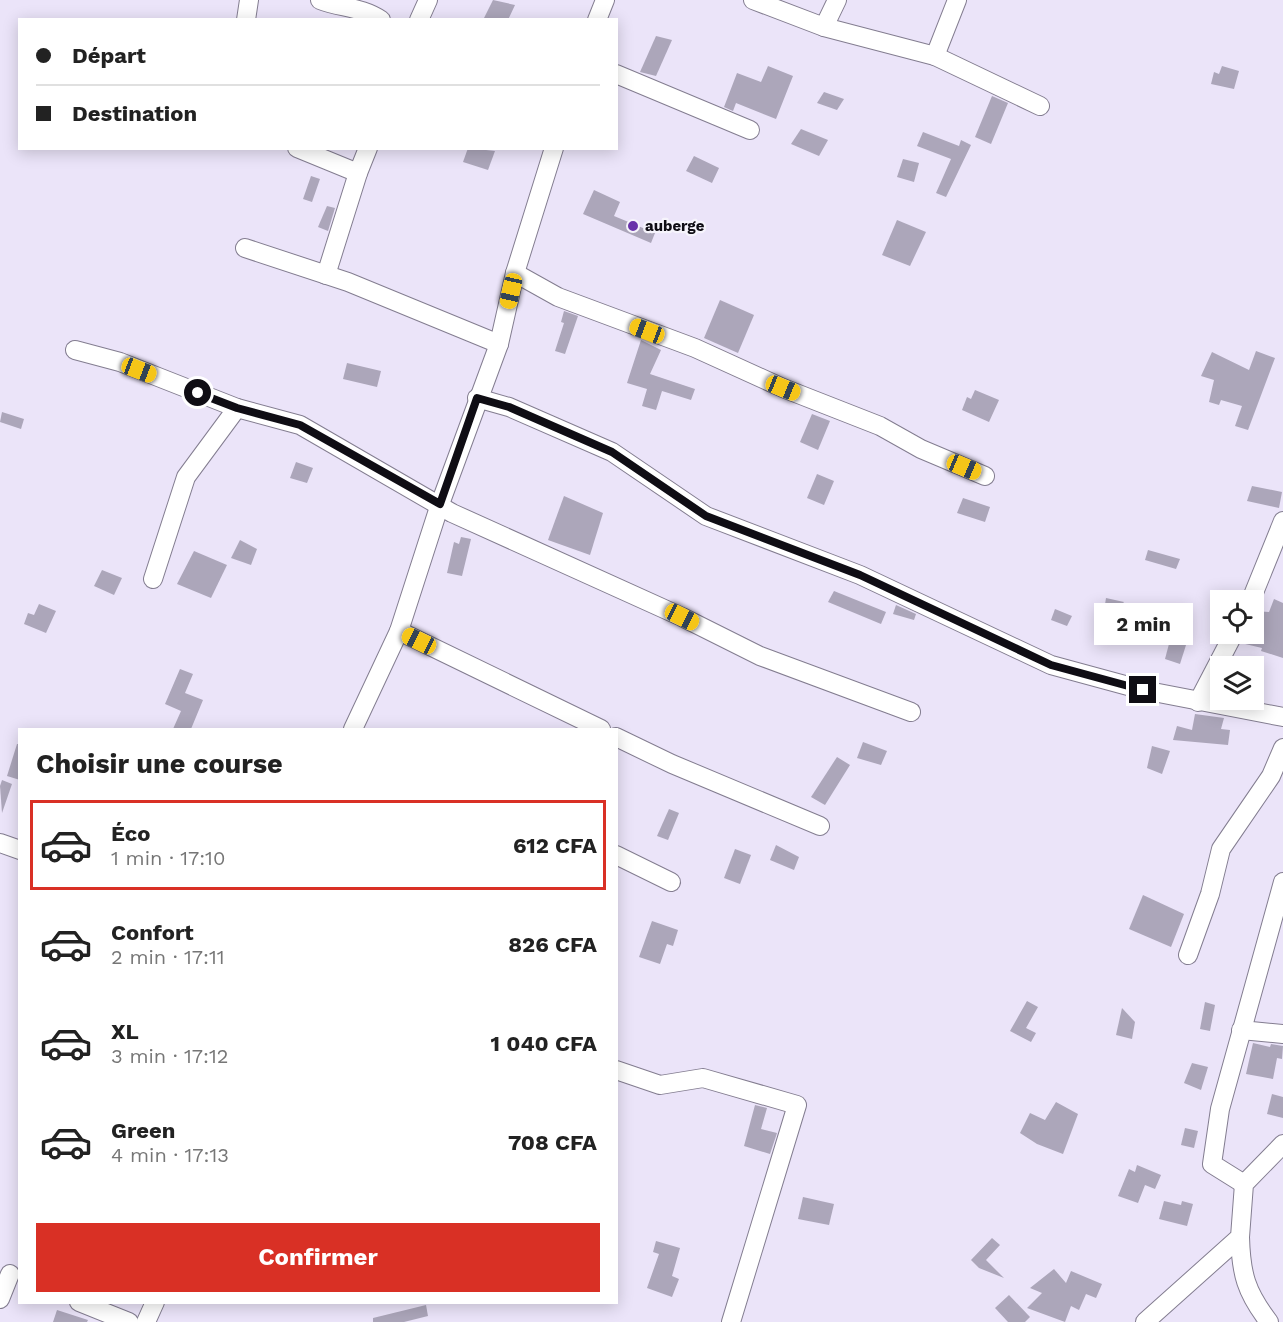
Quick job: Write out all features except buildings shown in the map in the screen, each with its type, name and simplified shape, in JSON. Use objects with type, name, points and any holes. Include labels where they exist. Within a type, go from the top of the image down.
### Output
[{"type":"street","points":[[246,18],[249,0]]},
{"type":"street","points":[[320,0],[337,6],[360,8],[378,18]]},
{"type":"street","points":[[420,18],[428,0]]},
{"type":"street","points":[[598,18],[605,0]]},
{"type":"street","points":[[753,0],[825,27],[934,56],[1040,106]]},
{"type":"street","points":[[825,27],[837,0]]},
{"type":"street","points":[[934,56],[957,0]]},
{"type":"street","points":[[618,75],[750,130]]},
{"type":"street","points":[[302,150],[358,173]]},
{"type":"street","points":[[326,275],[367,150]]},
{"type":"street","points":[[353,728],[399,631],[440,504],[477,398],[499,344],[515,273],[553,150]]},
{"type":"street","points":[[245,248],[326,275],[499,344]]},
{"type":"street","points":[[515,273],[558,297],[695,348],[783,388],[880,426],[921,450],[986,476]]},
{"type":"street","points":[[75,350],[120,362],[237,408],[300,425],[452,513],[682,617],[760,656],[911,712]]},
{"type":"street","points":[[477,398],[509,407],[612,452],[706,516],[860,575],[1051,665],[1198,702],[1283,717]]},
{"type":"street","points":[[153,579],[186,477],[237,408]]},
{"type":"street","points":[[1255,590],[1283,521]]},
{"type":"street","points":[[399,631],[599,728]]},
{"type":"street","points":[[1198,702],[1228,644]]},
{"type":"street","points":[[618,738],[672,764],[820,826]]},
{"type":"street","points":[[1188,955],[1210,894],[1221,849],[1271,776],[1283,748]]},
{"type":"street","points":[[0,843],[18,849]]},
{"type":"street","points":[[618,856],[671,882]]},
{"type":"street","points":[[1244,1184],[1212,1164],[1220,1109],[1283,882]]},
{"type":"street","points":[[1241,1030],[1283,1034]]},
{"type":"street","points":[[618,1071],[660,1085],[703,1078],[797,1105],[731,1322]]},
{"type":"street","points":[[1269,1322],[1248,1293],[1241,1267],[1240,1237],[1244,1184],[1281,1152]]},
{"type":"street","points":[[1145,1322],[1240,1237]]},
{"type":"street","points":[[0,1299],[10,1274]]},
{"type":"street","points":[[84,1304],[129,1322]]},
{"type":"street","points":[[146,1322],[154,1304]]},
{"type":"place","name":"auberge","points":[[633,226]]},
{"type":"route","points":[[198,393],[237,408],[300,425],[440,504],[477,398],[509,407],[612,452],[706,516],[860,575],[1051,665],[1143,690]]}]
